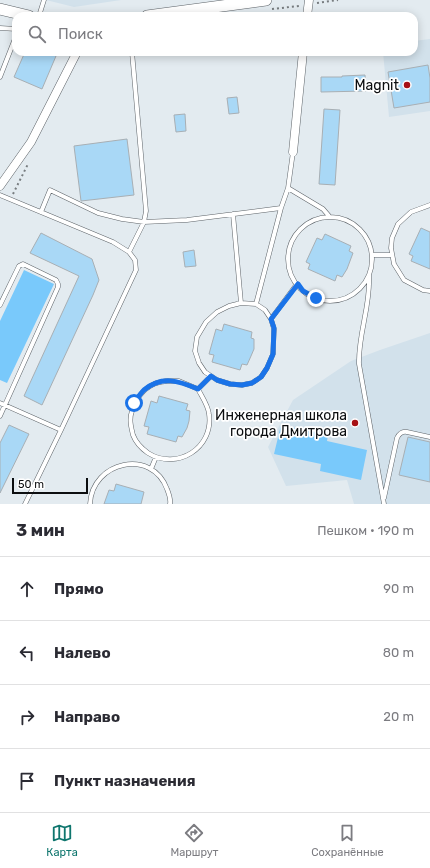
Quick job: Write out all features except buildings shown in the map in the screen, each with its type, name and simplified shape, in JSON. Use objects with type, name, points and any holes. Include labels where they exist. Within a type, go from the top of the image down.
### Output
[{"type":"main road","points":[[177,12],[266,0]]},
{"type":"main road","points":[[0,9],[12,12]]},
{"type":"street","points":[[307,12],[308,2]]},
{"type":"street","points":[[0,186],[31,142],[75,56]]},
{"type":"street","points":[[293,152],[303,56]]},
{"type":"lane","points":[[40,12],[44,0]]},
{"type":"lane","points":[[0,28],[12,29]]},
{"type":"lane","points":[[0,77],[12,46]]},
{"type":"lane","points":[[129,252],[144,222],[146,211],[132,56]]},
{"type":"lane","points":[[256,304],[281,208],[288,188],[293,152]]},
{"type":"lane","points":[[288,188],[323,209],[329,216]]},
{"type":"lane","points":[[41,212],[50,190],[98,213],[122,219],[144,222],[187,220],[281,208]]},
{"type":"lane","points":[[0,195],[113,242],[129,252],[135,260],[136,270],[25,504]]},
{"type":"lane","points":[[430,205],[411,212],[398,224],[392,238],[391,248],[394,264],[404,280],[422,290],[430,291]]},
{"type":"lane","points":[[233,214],[241,303]]},
{"type":"lane","points":[[369,275],[359,289],[348,297],[333,301],[316,298],[303,291],[293,279],[289,265],[290,247],[299,230],[313,220],[329,216],[343,218],[360,229],[368,240],[372,255],[369,275],[369,294],[360,344],[359,364],[383,502]]},
{"type":"lane","points":[[372,255],[392,255]]},
{"type":"lane","points":[[0,305],[19,266],[23,264],[56,280],[58,284],[58,287],[0,416]]},
{"type":"lane","points":[[271,319],[298,284]]},
{"type":"lane","points":[[241,303],[256,304],[265,310],[271,319],[274,328],[273,354],[267,368],[261,377],[252,383],[242,385],[230,384],[217,380],[205,372],[198,363],[195,351],[197,337],[206,322],[217,312],[229,306],[241,303]]},
{"type":"lane","points":[[198,389],[211,376]]},
{"type":"lane","points":[[166,380],[179,381],[198,389],[207,407],[209,415],[208,430],[204,442],[194,452],[183,458],[169,460],[156,457],[142,449],[135,440],[131,427],[130,415],[134,403],[143,391],[153,384],[166,380]]},
{"type":"lane","points":[[0,403],[60,430]]},
{"type":"lane","points":[[383,502],[399,434],[404,432],[430,437]]},
{"type":"lane","points":[[151,469],[156,457]]},
{"type":"lane","points":[[90,504],[90,496],[96,482],[107,471],[122,465],[138,465],[151,469],[164,482],[171,500],[170,504]]},
{"type":"path","points":[[308,2],[338,0]]},
{"type":"shaded area","points":[[46,0],[121,0],[74,7]]},
{"type":"shaded area","points":[[430,39],[430,111],[389,117],[383,56],[418,56],[418,40]]},
{"type":"shaded area","points":[[24,270],[54,284],[7,383],[0,380],[0,321]]},
{"type":"shaded area","name":"Инженерная школа города Дмитрова","points":[[430,333],[430,504],[354,504],[347,480],[286,486],[268,447],[293,400],[351,361]]},
{"type":"shaded area","points":[[281,425],[328,435],[327,441],[367,450],[361,480],[320,471],[321,464],[274,454]]},
{"type":"place","name":"Magnit","points":[[407,85]]},
{"type":"place","name":"Инженерная школа города Дмитрова","points":[[355,423]]},
{"type":"route","points":[[134,403],[143,391],[153,384],[166,380],[179,381],[198,389],[211,376],[217,380],[230,384],[242,385],[252,383],[261,377],[273,354],[274,328],[271,319],[298,284],[303,291],[316,298]]}]
